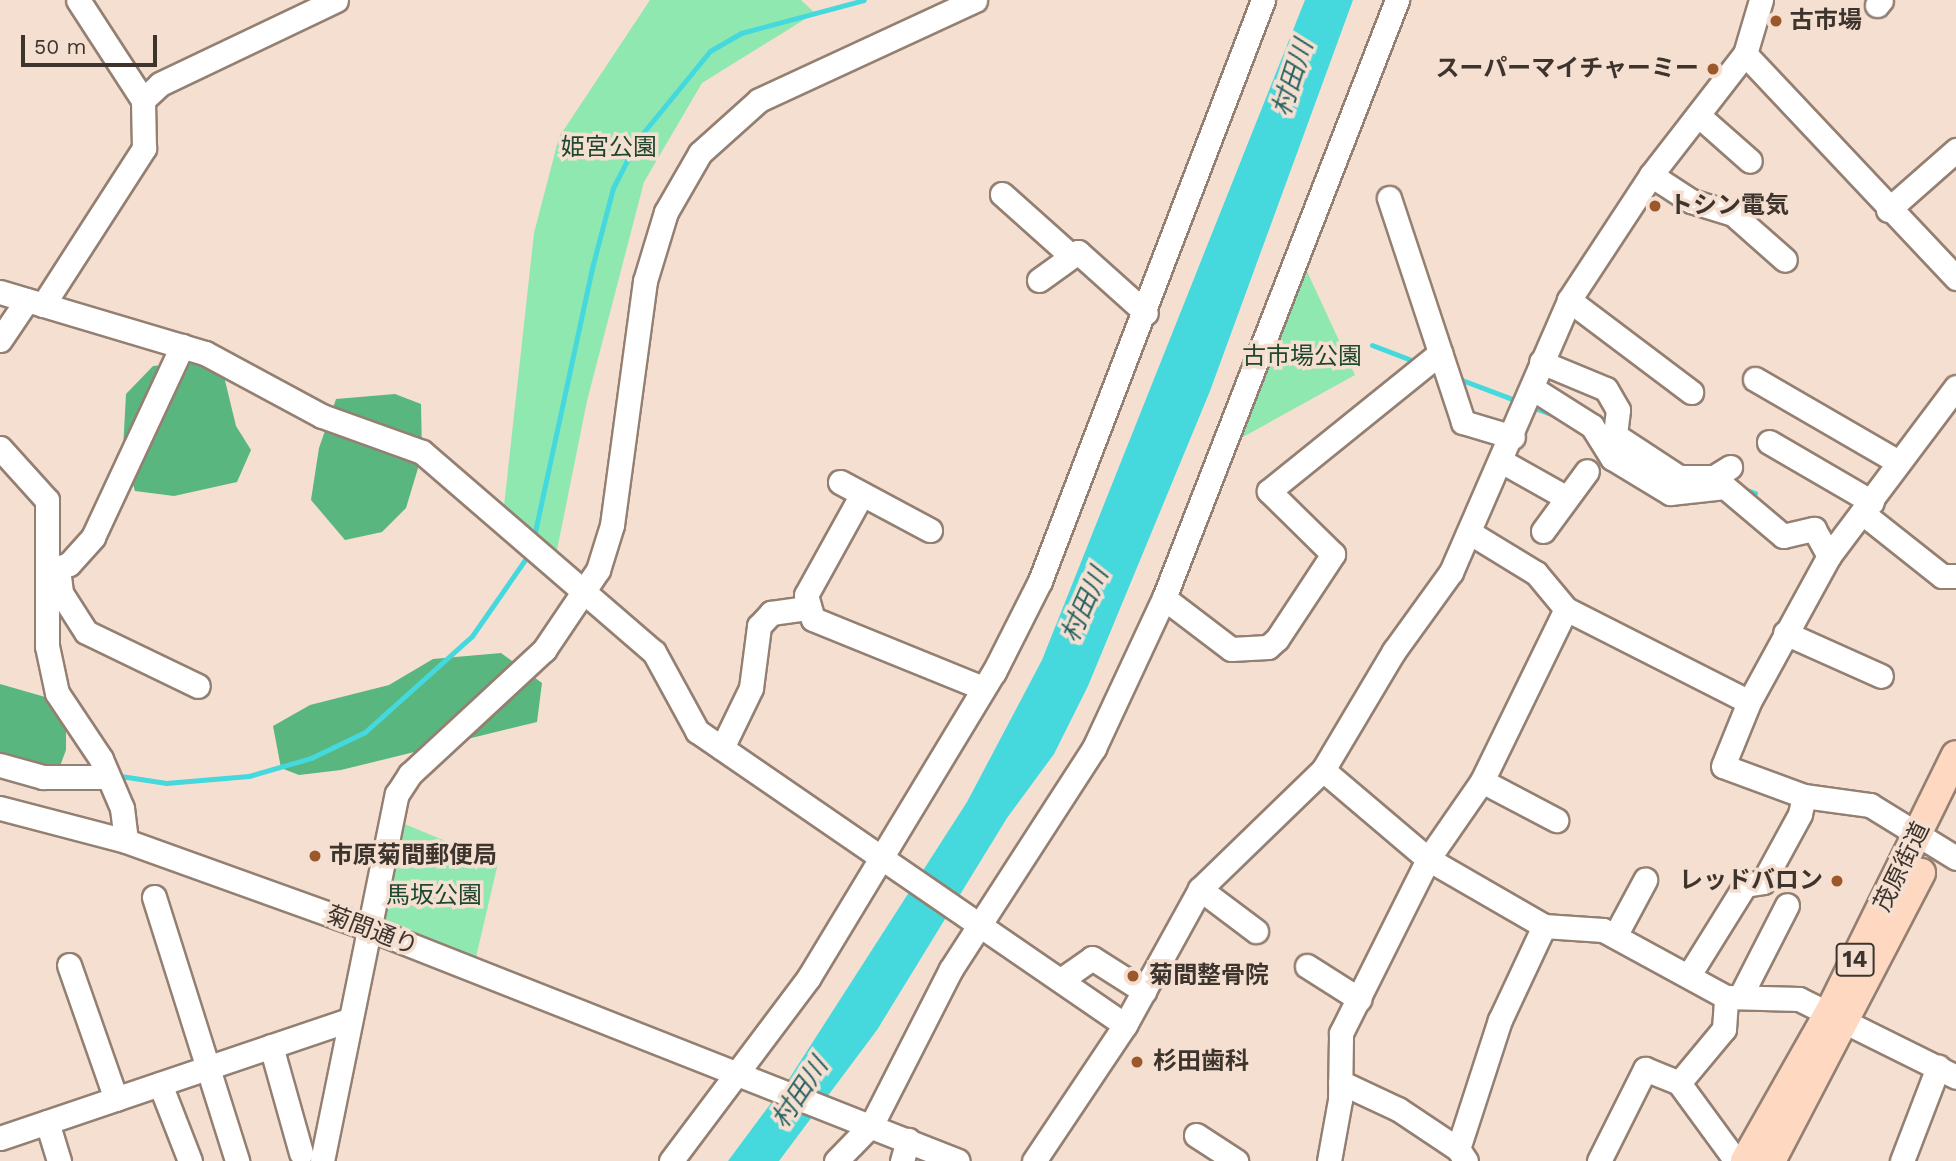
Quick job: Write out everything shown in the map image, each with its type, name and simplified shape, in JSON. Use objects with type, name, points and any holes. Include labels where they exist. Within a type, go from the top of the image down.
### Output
[{"type":"main road","name":"茂原街道","points":[[1937,845],[1956,755]]},
{"type":"main road","name":"茂原街道","points":[[1745,1161],[1839,1016],[1937,845],[1956,801]]},
{"type":"main road","name":"茂原街道","points":[[1771,1161],[1839,1016]]},
{"type":"street","points":[[0,340],[35,303],[133,173],[144,148],[143,100],[78,0]]},
{"type":"street","points":[[143,100],[160,84],[337,0]]},
{"type":"street","points":[[311,1157],[348,1020],[365,927],[397,794],[410,774],[544,650],[583,597],[612,525],[655,244],[700,153],[758,100],[975,0]]},
{"type":"street","points":[[671,1161],[808,977],[878,857],[984,688],[1040,581],[1146,313],[1263,0]]},
{"type":"street","points":[[836,1161],[872,1125],[914,1032],[983,928],[1094,748],[1164,598],[1397,0]]},
{"type":"street","points":[[1034,1161],[1125,1025],[1200,889],[1323,770],[1472,534],[1541,362],[1569,300],[1651,174],[1745,54],[1761,0]]},
{"type":"street","points":[[1745,54],[1888,209],[1956,278]]},
{"type":"street","points":[[1698,115],[1750,161]]},
{"type":"street","points":[[1888,209],[1956,150]]},
{"type":"street","points":[[1651,174],[1691,201],[1733,214],[1785,260]]},
{"type":"street","points":[[1002,194],[1069,254]]},
{"type":"street","points":[[1389,198],[1463,422],[1513,437]]},
{"type":"street","points":[[1039,280],[1069,254],[1078,252],[1146,313]]},
{"type":"street","points":[[0,292],[182,346],[322,416],[422,452],[583,597],[654,652],[697,731],[1125,1025]]},
{"type":"street","points":[[1569,300],[1691,392]]},
{"type":"street","points":[[53,570],[93,537],[182,346]]},
{"type":"street","points":[[1164,598],[1231,649],[1268,647],[1277,639],[1333,554],[1269,491],[1440,353]]},
{"type":"street","points":[[1541,362],[1606,389],[1618,410],[1615,435],[1679,477],[1714,477],[1730,467]]},
{"type":"street","points":[[1755,379],[1898,462]]},
{"type":"street","points":[[1937,845],[1870,805],[1804,796],[1724,766],[1749,702],[1829,556],[1869,509],[1898,462],[1956,387]]},
{"type":"street","points":[[1532,388],[1592,426],[1612,458],[1671,493],[1725,487],[1783,536],[1814,529],[1829,556]]},
{"type":"street","points":[[1769,442],[1869,509],[1942,576],[1956,576]]},
{"type":"street","points":[[0,449],[47,500],[53,570],[47,646],[57,693],[108,777],[126,841]]},
{"type":"street","points":[[1503,462],[1567,498]]},
{"type":"street","points":[[1543,531],[1587,471]]},
{"type":"street","points":[[840,482],[930,530]]},
{"type":"street","points":[[862,494],[806,595],[807,608],[813,619],[984,688]]},
{"type":"street","points":[[1472,534],[1536,573],[1566,609],[1749,702]]},
{"type":"street","points":[[53,570],[61,593],[86,632],[198,686]]},
{"type":"street","points":[[722,748],[751,688],[759,626],[771,613],[807,608]]},
{"type":"street","points":[[1329,1161],[1340,1082],[1341,1033],[1428,859],[1482,781],[1566,609]]},
{"type":"street","points":[[1785,633],[1881,676]]},
{"type":"street","points":[[0,765],[43,777],[108,777]]},
{"type":"street","points":[[1323,770],[1428,859],[1544,926],[1580,926],[1615,936],[1733,997],[1799,999],[1839,1016],[1947,1072],[1902,1161]]},
{"type":"street","points":[[1482,781],[1556,820]]},
{"type":"street","points":[[1689,975],[1745,885],[1763,883],[1784,852],[1804,796]]},
{"type":"street","name":"菊間通り","points":[[0,808],[126,841],[365,927],[872,1125],[905,1150],[958,1161]]},
{"type":"street","points":[[1615,936],[1645,880]]},
{"type":"street","points":[[1200,889],[1256,930]]},
{"type":"street","points":[[153,897],[205,1069],[237,1161]]},
{"type":"street","points":[[1679,1083],[1724,1029],[1733,997],[1787,905]]},
{"type":"street","points":[[1340,1082],[1462,1155],[1500,1020],[1544,926]]},
{"type":"street","points":[[1061,980],[1092,958],[1144,991]]},
{"type":"street","points":[[69,965],[116,1099]]},
{"type":"street","points":[[1307,965],[1359,999]]},
{"type":"street","points":[[0,1138],[348,1020]]},
{"type":"street","points":[[271,1046],[311,1157]]},
{"type":"street","points":[[1599,1161],[1645,1069],[1679,1083],[1735,1161]]},
{"type":"street","points":[[160,1084],[190,1161]]},
{"type":"street","points":[[47,1122],[59,1161]]},
{"type":"street","points":[[1196,1135],[1236,1161]]},
{"type":"green space","name":"姫宮公園","points":[[650,0],[801,0],[815,13],[702,83],[644,182],[587,401],[553,570],[502,524],[534,233],[559,137]]},
{"type":"green space","name":"古市場公園","points":[[1298,252],[1355,375],[1223,448]]},
{"type":"green space","points":[[204,361],[222,368],[236,426],[251,450],[237,482],[174,496],[135,491],[123,450],[126,394],[153,366]]},
{"type":"green space","points":[[395,394],[421,404],[422,455],[406,508],[382,532],[345,540],[311,500],[319,448],[336,399]]},
{"type":"green space","points":[[501,653],[542,683],[537,722],[341,770],[299,775],[281,768],[273,726],[310,705],[389,685],[433,659]]},
{"type":"green space","points":[[0,684],[66,703],[66,750],[53,785],[0,775]]},
{"type":"green space","name":"馬坂公園","points":[[388,817],[498,863],[473,970],[365,927]]},
{"type":"water","name":"村田川","points":[[1305,0],[1353,0],[1210,391],[1088,686],[1054,754],[1007,818],[877,1030],[779,1161],[728,1161],[789,1079],[967,802],[1042,660]]},
{"type":"waterway","points":[[533,541],[592,268],[613,188],[638,139],[710,51],[741,33],[864,0]]},
{"type":"waterway","points":[[1372,345],[1419,363]]},
{"type":"waterway","points":[[1454,377],[1520,402]]},
{"type":"waterway","points":[[1529,406],[1559,417]]},
{"type":"waterway","points":[[1741,488],[1755,493]]},
{"type":"waterway","points":[[114,775],[166,783],[249,776],[311,758],[365,732],[472,636],[529,554]]},
{"type":"place","name":"古市場","points":[[1776,21]]},
{"type":"place","name":"スーパーマイチャーミー","points":[[1713,69]]},
{"type":"place","name":"トシン電気","points":[[1655,206]]},
{"type":"place","name":"市原菊間郵便局","points":[[315,856]]},
{"type":"place","name":"レッドバロン","points":[[1837,881]]},
{"type":"place","name":"菊間整骨院","points":[[1133,976]]},
{"type":"place","name":"杉田歯科","points":[[1137,1062]]}]
